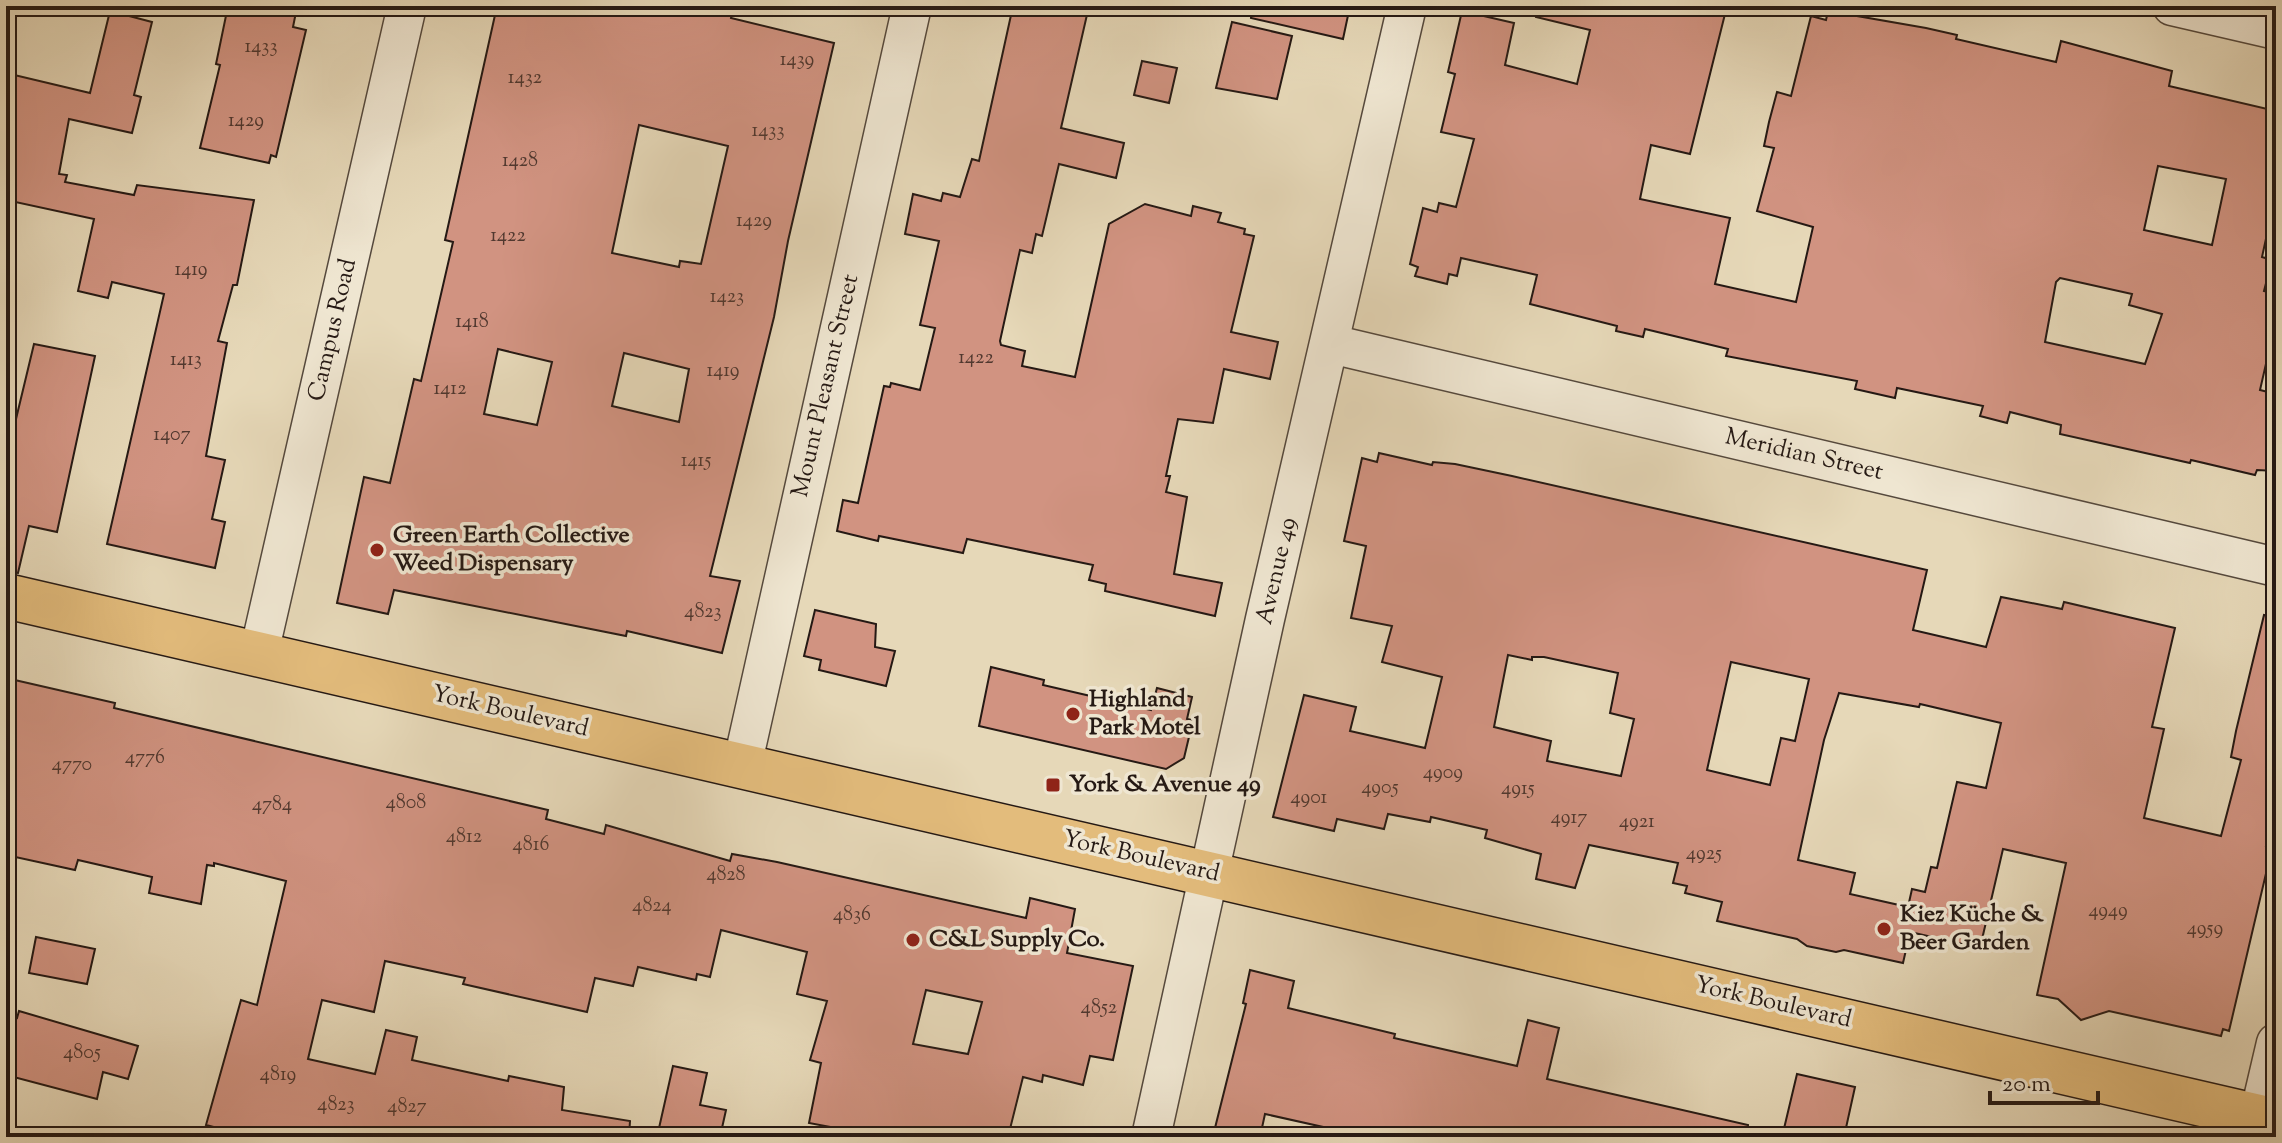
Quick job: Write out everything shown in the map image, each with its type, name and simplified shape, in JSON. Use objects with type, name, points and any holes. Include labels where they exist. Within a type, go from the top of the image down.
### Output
[{"type":"main road","name":"York Boulevard","points":[[6,596],[1208,873],[2263,1125]]},
{"type":"street","name":"Campus Road","points":[[259,653],[407,6]]},
{"type":"street","name":"Mount Pleasant Street","points":[[742,766],[912,6]]},
{"type":"street","name":"Avenue 49","points":[[1151,1137],[1208,873],[1407,6]]},
{"type":"street","points":[[2172,6],[2276,30]]},
{"type":"street","name":"Meridian Street","points":[[1331,344],[2276,567]]},
{"type":"street","points":[[2263,1125],[2276,1043]]},
{"type":"building","points":[[228,6],[269,6],[296,12],[293,27],[306,30],[276,157],[271,155],[269,163],[200,148],[220,65],[216,64]]},
{"type":"building","points":[[497,6],[699,6],[732,13],[731,18],[834,43],[788,241],[774,317],[710,576],[740,581],[722,653],[627,631],[626,636],[394,590],[388,614],[337,603],[364,477],[390,483],[414,379],[421,381],[453,242],[445,240]],"holes":[[[639,125],[728,146],[701,264],[680,261],[679,267],[612,253]],[[498,349],[552,362],[537,425],[484,414]],[[624,353],[689,369],[679,422],[612,406]]]},
{"type":"building","points":[[1013,6],[1089,6],[1061,128],[1124,143],[1116,178],[1059,164],[1042,236],[1036,234],[1032,253],[1020,250],[1000,341],[1001,345],[1025,351],[1022,366],[1075,377],[1109,224],[1145,204],[1191,216],[1193,206],[1221,213],[1218,222],[1245,229],[1244,234],[1254,236],[1231,332],[1278,342],[1270,379],[1224,369],[1213,423],[1178,419],[1166,476],[1170,476],[1166,492],[1187,497],[1174,574],[1222,583],[1215,616],[1105,591],[1106,584],[1089,580],[1093,565],[967,539],[963,553],[879,536],[878,541],[837,531],[843,500],[858,503],[884,386],[890,387],[891,383],[920,390],[935,328],[920,325],[939,241],[905,234],[913,194],[941,201],[943,193],[960,197],[972,159],[979,161]]},
{"type":"building","points":[[1252,6],[1350,6],[1343,39],[1251,18]]},
{"type":"building","points":[[1537,6],[1727,6],[1690,154],[1651,145],[1640,199],[1730,218],[1715,284],[1796,302],[1813,227],[1757,211],[1774,148],[1764,146],[1777,92],[1791,96],[1811,16],[1826,20],[1828,11],[1926,28],[1957,35],[1956,39],[2056,62],[2061,41],[2172,71],[2169,86],[2276,111],[2276,193],[2262,257],[2272,260],[2264,291],[2276,294],[2276,320],[2260,390],[2276,394],[2276,471],[2257,470],[2255,475],[2191,460],[2190,463],[2060,434],[2061,425],[2010,412],[2007,423],[1980,416],[1983,406],[1897,388],[1895,398],[1855,389],[1857,381],[1726,356],[1728,349],[1645,329],[1643,337],[1616,331],[1617,326],[1530,304],[1537,275],[1461,258],[1457,276],[1449,274],[1447,284],[1415,276],[1418,267],[1410,264],[1423,208],[1437,212],[1439,203],[1456,207],[1474,139],[1441,132],[1455,74],[1448,72],[1462,11],[1514,23],[1505,65],[1577,84],[1590,30],[1536,17]],"holes":[[[2158,166],[2226,179],[2212,245],[2144,230]],[[2060,278],[2132,294],[2129,305],[2162,314],[2145,364],[2045,342],[2056,282]]]},
{"type":"building","points":[[110,11],[152,22],[134,95],[141,97],[132,133],[69,119],[59,174],[67,175],[65,182],[134,195],[137,185],[254,200],[237,285],[233,285],[218,341],[227,343],[206,456],[225,460],[212,519],[225,522],[215,568],[107,544],[164,294],[112,282],[108,298],[78,291],[94,219],[6,200],[6,73],[90,93]]},
{"type":"building","points":[[1232,22],[1292,36],[1277,99],[1216,88]]},
{"type":"building","points":[[1142,61],[1177,68],[1169,103],[1134,95]]},
{"type":"building","points":[[34,344],[95,356],[57,532],[29,526],[18,573],[6,572],[6,443],[10,444]]},
{"type":"building","points":[[1379,453],[1432,465],[1433,462],[1455,464],[1927,570],[1913,630],[1986,647],[2001,597],[2062,609],[2064,602],[2175,628],[2152,727],[2164,729],[2144,818],[2221,836],[2241,760],[2231,757],[2236,731],[2264,615],[2276,617],[2276,805],[2266,846],[2272,848],[2229,1031],[2223,1029],[2221,1036],[2109,1011],[2081,1020],[2058,999],[2037,995],[2066,863],[2003,849],[1980,948],[1910,932],[1903,963],[1844,950],[1836,952],[1807,946],[1797,939],[1717,921],[1722,902],[1685,893],[1687,886],[1673,883],[1678,863],[1589,845],[1575,888],[1536,879],[1541,854],[1485,838],[1487,830],[1431,817],[1430,822],[1388,814],[1384,829],[1337,819],[1334,831],[1273,817],[1304,695],[1356,707],[1350,731],[1425,748],[1442,677],[1382,662],[1392,626],[1351,618],[1366,546],[1344,541],[1362,458],[1377,462]],"holes":[[[1508,655],[1532,660],[1532,657],[1544,657],[1618,673],[1610,713],[1634,719],[1621,776],[1547,761],[1551,741],[1494,727]],[[1731,662],[1809,679],[1795,741],[1781,738],[1770,785],[1707,770]],[[1839,693],[1919,707],[1920,704],[2001,723],[1986,788],[1957,782],[1937,868],[1931,867],[1925,892],[1912,889],[1908,907],[1850,894],[1855,873],[1798,860],[1824,740]]]},
{"type":"building","points":[[815,610],[876,624],[875,647],[895,651],[886,686],[819,670],[821,660],[804,656]]},
{"type":"building","name":"Highland Park Motel","points":[[991,667],[1044,680],[1043,685],[1151,710],[1157,688],[1192,697],[1187,719],[1193,720],[1184,758],[1166,769],[979,726]]},
{"type":"building","points":[[6,678],[115,703],[114,708],[548,810],[546,819],[604,834],[606,825],[730,861],[732,854],[777,862],[1026,918],[1030,898],[1075,909],[1067,953],[1133,966],[1113,1060],[1090,1056],[1083,1085],[1043,1075],[1042,1082],[1023,1077],[1008,1137],[834,1137],[836,1128],[809,1123],[821,1063],[810,1060],[827,1001],[797,994],[807,952],[721,930],[710,977],[697,974],[696,980],[638,967],[633,986],[595,978],[587,1012],[463,984],[465,978],[385,961],[374,1012],[322,1000],[308,1059],[375,1074],[386,1030],[417,1037],[412,1060],[508,1081],[509,1076],[564,1087],[562,1110],[630,1121],[629,1137],[252,1137],[206,1125],[241,1000],[257,1005],[286,881],[214,863],[214,866],[207,865],[201,904],[149,893],[152,877],[78,860],[75,870],[6,855]],"holes":[[[926,990],[982,1002],[968,1054],[913,1044]]]},
{"type":"building","points":[[36,937],[95,949],[87,984],[29,973]]},
{"type":"building","points":[[1250,970],[1294,981],[1288,1008],[1395,1034],[1394,1038],[1517,1066],[1528,1020],[1559,1028],[1547,1079],[1748,1125],[1747,1137],[1368,1137],[1265,1114],[1260,1137],[1214,1132],[1246,1004],[1243,1003]]},
{"type":"building","points":[[19,1011],[138,1046],[128,1079],[103,1072],[97,1099],[6,1075],[6,1016],[17,1018]]},
{"type":"building","points":[[673,1066],[707,1073],[700,1105],[726,1110],[720,1137],[657,1137]]},
{"type":"building","points":[[1797,1074],[1855,1087],[1844,1137],[1782,1137]]},
{"type":"place","name":"Green Earth Collective Weed Dispensary","points":[[377,550]]},
{"type":"place","name":"Highland Park Motel","points":[[1073,714]]},
{"type":"place","name":"York & Avenue 49","points":[[1053,785]]},
{"type":"place","name":"Kiez Küche & Beer Garden","points":[[1884,929]]},
{"type":"place","name":"C&L Supply Co.","points":[[913,940]]}]
